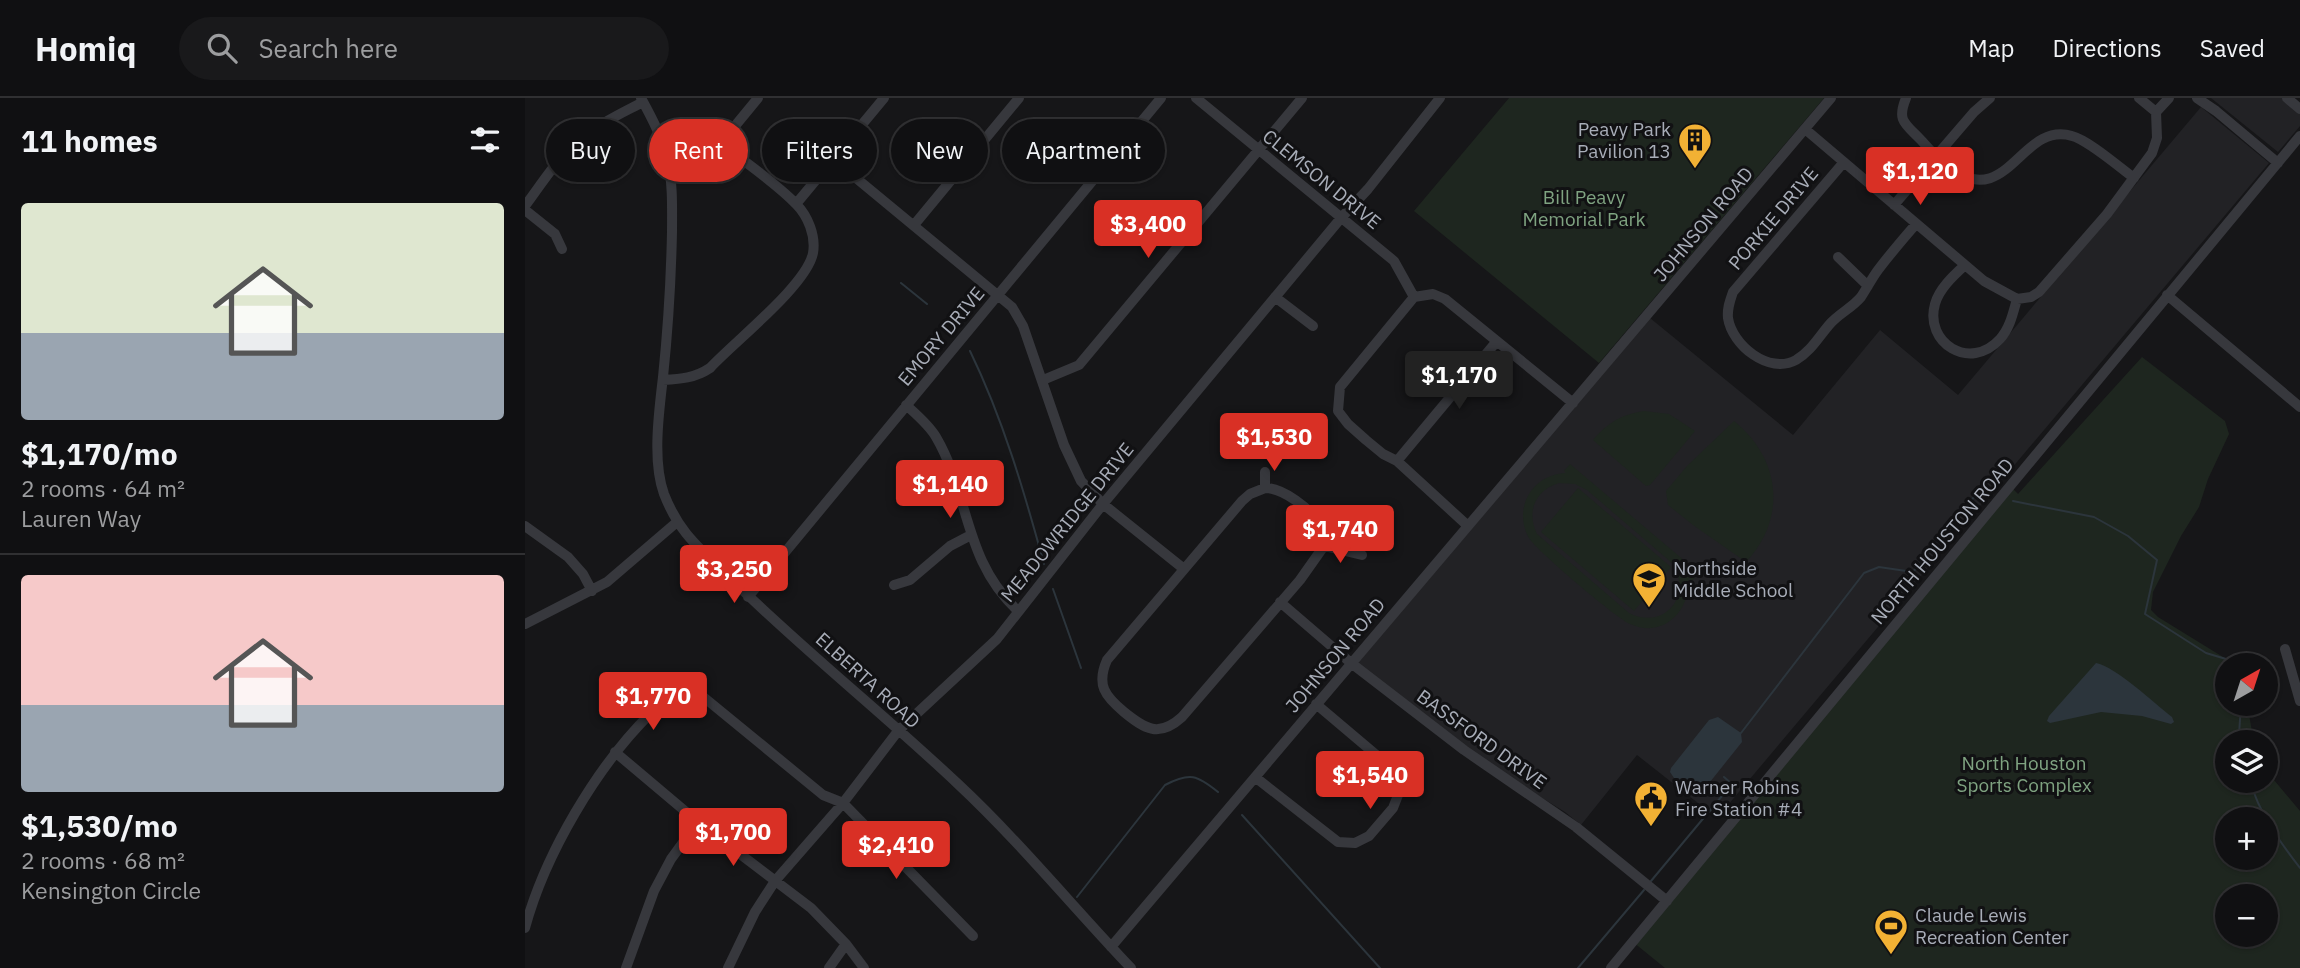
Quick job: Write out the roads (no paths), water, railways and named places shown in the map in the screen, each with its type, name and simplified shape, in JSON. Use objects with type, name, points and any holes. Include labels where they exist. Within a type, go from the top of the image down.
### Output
[{"type":"street","points":[[741,119],[758,98]]},
{"type":"street","points":[[866,119],[884,98]]},
{"type":"street","points":[[914,225],[1019,98]]},
{"type":"street","name":"EMORY DRIVE","points":[[748,597],[1161,98]]},
{"type":"street","name":"CLEMSON DRIVE","points":[[1196,98],[1394,261],[1414,297]]},
{"type":"street","points":[[1043,380],[1079,365],[1301,98]]},
{"type":"street","name":"MEADOWRIDGE DRIVE","points":[[727,968],[755,912],[775,881],[843,803],[898,731],[997,639],[1103,504],[1341,218],[1369,189],[1440,98]]},
{"type":"street","name":"JOHNSON ROAD","points":[[1111,947],[1831,98]]},
{"type":"street","points":[[1906,98],[1901,112],[1903,122],[1948,168],[1968,178],[1986,179],[2003,174],[2033,143],[2053,135],[2071,135],[2134,178]]},
{"type":"street","points":[[1894,205],[1974,112],[1990,98]]},
{"type":"street","points":[[1805,129],[1984,281],[2017,299],[2031,297],[2039,292],[2107,214],[2152,153],[2157,138],[2155,112],[2139,98]]},
{"type":"street","points":[[2155,112],[2169,98]]},
{"type":"street","points":[[2197,98],[2279,163]]},
{"type":"street","points":[[2287,98],[2300,109]]},
{"type":"street","points":[[562,249],[555,234],[525,208],[563,157],[581,139],[642,100]]},
{"type":"street","name":"ELBERTA ROAD","points":[[642,100],[652,119]]},
{"type":"street","name":"NORTH HOUSTON ROAD","points":[[1611,968],[2300,136]]},
{"type":"street","name":"PORKIE DRIVE","points":[[1843,162],[1738,286],[1728,305],[1728,320],[1735,337],[1748,350],[1762,360],[1778,365],[1792,362],[1812,348],[1828,326],[1859,299],[1916,224]]},
{"type":"street","points":[[663,380],[699,376],[710,368],[785,294],[804,271],[813,254],[813,235],[807,218],[796,204],[748,165]]},
{"type":"street","name":"ELBERTA ROAD","points":[[671,182],[671,284],[659,403],[659,468],[664,493],[677,522],[702,553],[748,597],[958,784],[1131,968]]},
{"type":"street","points":[[796,204],[814,182]]},
{"type":"street","points":[[861,182],[1012,307],[1023,326],[1071,463],[1081,481],[1103,504],[1184,569]]},
{"type":"street","points":[[1839,257],[1868,286]]},
{"type":"street","points":[[1965,265],[1945,287],[1934,307],[1938,333],[1949,346],[1968,355],[1987,351],[2007,330],[2017,299]]},
{"type":"street","points":[[1468,526],[1397,461],[1383,454],[1348,424],[1338,411],[1340,387],[1414,297],[1433,294],[1445,299],[1573,403]]},
{"type":"street","points":[[2167,296],[2300,407]]},
{"type":"street","points":[[1275,297],[1313,326]]},
{"type":"street","points":[[1397,461],[1497,341]]},
{"type":"street","points":[[907,405],[935,434],[971,535],[987,571],[1001,594],[1018,611]]},
{"type":"street","points":[[1265,472],[1265,488]]},
{"type":"street","points":[[1272,488],[1287,494],[1316,519],[1321,528],[1324,546],[1300,580],[1173,725],[1153,730],[1139,724],[1111,701],[1104,690],[1103,669],[1107,660],[1250,494],[1272,488]]},
{"type":"street","points":[[525,624],[607,582],[677,522]]},
{"type":"street","points":[[525,526],[568,557],[583,574],[592,591]]},
{"type":"street","points":[[894,585],[909,580],[950,546],[971,535]]},
{"type":"street","points":[[1324,546],[1362,555]]},
{"type":"street","name":"BASSFORD DRIVE","points":[[1279,602],[1350,663],[1464,750],[1576,827],[1667,901]]},
{"type":"street","points":[[2285,649],[2300,701]]},
{"type":"street","points":[[525,928],[533,897],[567,829],[596,780],[638,725],[671,693],[683,691],[701,695],[823,794],[843,803],[973,936]]},
{"type":"street","points":[[1255,777],[1338,842],[1355,843],[1364,840],[1393,808],[1399,790],[1395,772],[1316,704]]},
{"type":"street","points":[[615,752],[698,822],[811,908],[846,944],[864,968]]},
{"type":"street","points":[[626,968],[654,891],[671,859],[698,822]]},
{"type":"street","points":[[829,968],[846,944]]},
{"type":"waterway","points":[[901,283],[927,304]]},
{"type":"waterway","points":[[970,351],[1003,429],[1044,564]]},
{"type":"waterway","points":[[1947,530],[1983,486]]},
{"type":"waterway","points":[[2013,501],[2094,517],[2128,536],[2157,560],[2145,614],[2206,653],[2215,656]]},
{"type":"waterway","points":[[1741,733],[1864,573],[1879,567],[1913,572],[1942,536]]},
{"type":"waterway","points":[[1053,589],[1081,668]]},
{"type":"waterway","points":[[2239,730],[2240,716]]},
{"type":"waterway","points":[[1077,897],[1165,785],[1181,778],[1193,777],[1218,792]]},
{"type":"waterway","points":[[1651,881],[1732,784],[1724,777]]},
{"type":"waterway","points":[[2254,793],[2264,815],[2300,868]]},
{"type":"waterway","points":[[1242,815],[1380,968]]},
{"type":"waterway","points":[[1578,968],[1644,890]]},
{"type":"place","name":"Peavy Park Pavilion 13","points":[[1695,170]]},
{"type":"place","name":"Northside Middle School","points":[[1649,609]]},
{"type":"place","name":"Warner Robins Fire Station #4","points":[[1651,828]]},
{"type":"place","name":"Claude Lewis Recreation Center","points":[[1891,956]]},
{"type":"park label","name":"Bill Peavy Memorial Park","points":[[1584,208]]},
{"type":"park label","name":"North Houston Sports Complex","points":[[2024,774]]}]
